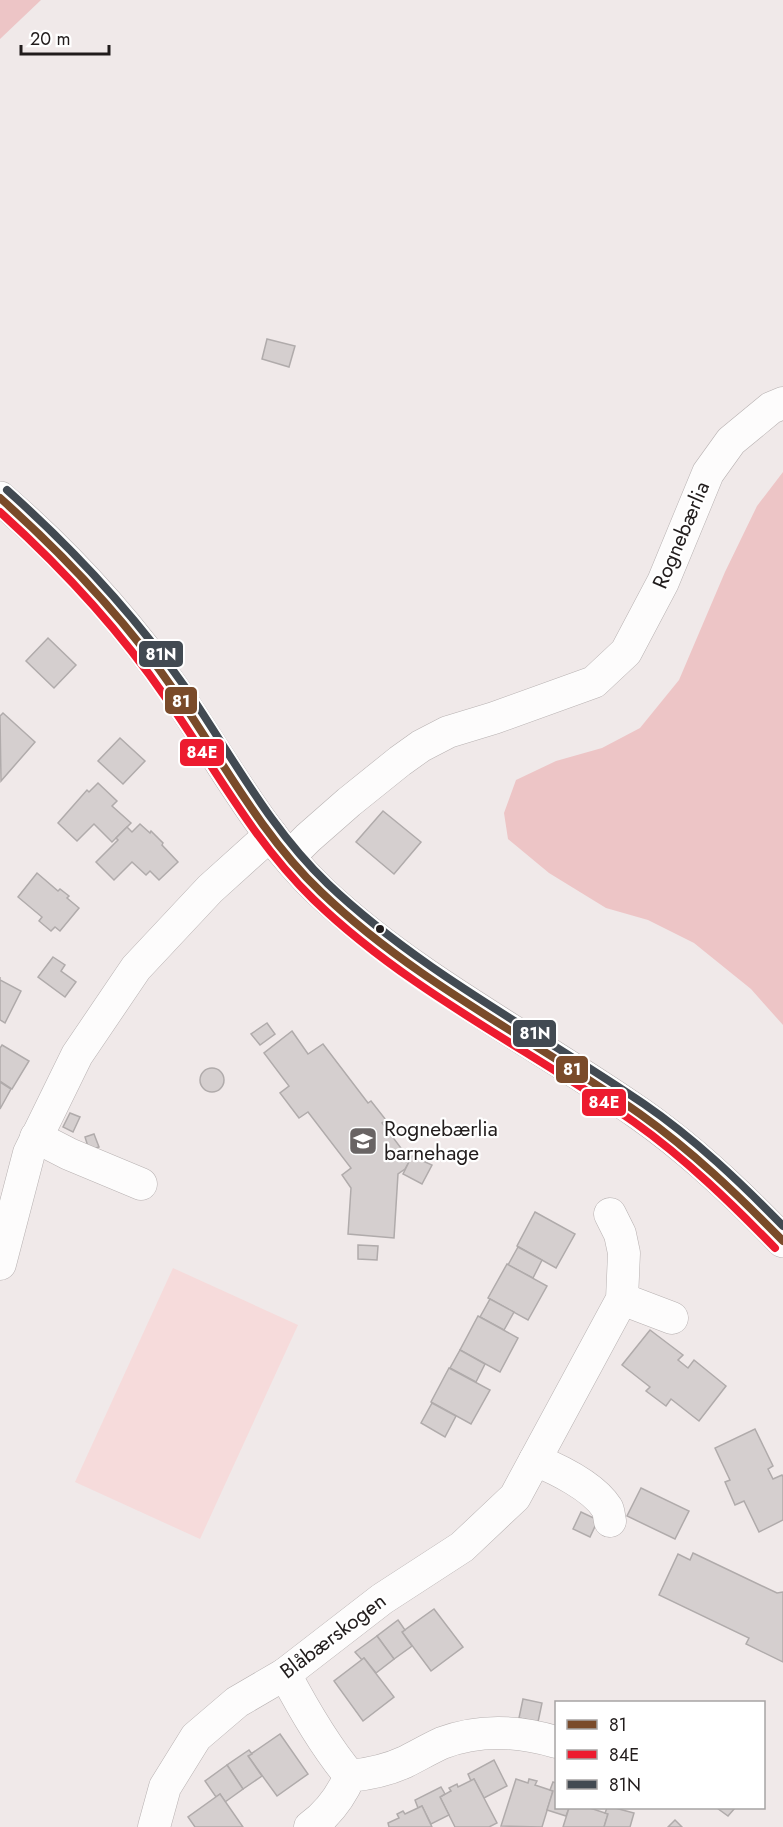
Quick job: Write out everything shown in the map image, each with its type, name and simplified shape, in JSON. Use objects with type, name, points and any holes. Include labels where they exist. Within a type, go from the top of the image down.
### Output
[{"type":"main road","points":[[0,498],[68,560],[104,599],[175,690],[280,846],[336,905],[393,952],[607,1092],[682,1145],[727,1185],[783,1241]]},
{"type":"street","name":"Rognebærlia","points":[[0,1264],[29,1153],[36,1137],[77,1055],[136,968],[210,889],[280,846],[308,838],[349,802],[421,746],[447,732],[494,718],[594,682],[626,652],[663,582],[708,473],[731,441],[771,408],[783,403]]},
{"type":"street","points":[[36,1137],[69,1154],[141,1184]]},
{"type":"street","name":"Blåbærskogen","points":[[154,1827],[165,1787],[196,1737],[237,1702],[285,1674],[382,1599],[462,1547],[514,1497],[622,1299],[624,1252],[620,1234],[610,1214]]},
{"type":"street","points":[[622,1299],[672,1318]]},
{"type":"street","points":[[535,1460],[571,1478],[595,1495],[608,1509],[610,1521]]},
{"type":"street","points":[[285,1674],[331,1753],[351,1776]]},
{"type":"street","points":[[351,1776],[368,1774],[402,1764],[442,1743],[473,1734],[514,1733],[555,1742]]},
{"type":"street","points":[[310,1827],[341,1796],[351,1776]]},
{"type":"shaded area","points":[[0,0],[41,0],[0,39]]},
{"type":"shaded area","points":[[783,472],[783,1025],[751,989],[694,943],[648,920],[606,908],[549,873],[508,839],[504,813],[516,780],[556,761],[602,748],[640,728],[679,680],[725,572],[757,506]]},
{"type":"shaded area","points":[[173,1268],[298,1325],[200,1539],[75,1482]]},
{"type":"building","points":[[267,339],[295,346],[289,367],[262,359]]},
{"type":"building","points":[[48,638],[76,665],[54,688],[26,661]]},
{"type":"building","points":[[3,713],[35,742],[1,781],[0,716]]},
{"type":"building","points":[[120,738],[145,761],[123,784],[98,761]]},
{"type":"building","points":[[98,783],[117,801],[112,806],[131,823],[112,842],[94,824],[77,841],[58,823],[87,790],[89,792]]},
{"type":"building","points":[[383,811],[421,842],[394,874],[356,842]]},
{"type":"building","points":[[140,824],[163,843],[162,845],[178,862],[159,880],[150,871],[146,875],[132,862],[114,880],[96,862],[118,840],[116,838],[127,827],[132,832]]},
{"type":"building","points":[[37,873],[58,891],[60,889],[69,896],[67,898],[79,908],[60,931],[55,927],[51,931],[39,921],[42,917],[18,897]]},
{"type":"building","points":[[53,957],[65,965],[61,971],[76,982],[65,997],[38,977]]},
{"type":"building","points":[[0,980],[21,991],[5,1023],[0,1020]]},
{"type":"building","points":[[267,1023],[275,1034],[260,1045],[251,1034]]},
{"type":"building","name":"Rognebærlia barnehage","points":[[292,1031],[308,1054],[323,1044],[368,1103],[371,1101],[386,1120],[382,1123],[410,1160],[405,1169],[398,1174],[394,1238],[348,1234],[351,1188],[342,1175],[351,1168],[308,1112],[299,1118],[280,1093],[289,1086],[264,1053]]},
{"type":"building","points":[[2,1045],[29,1061],[12,1089],[0,1081],[0,1048]]},
{"type":"building","points":[[212,1068],[220,1072],[224,1080],[220,1088],[212,1092],[204,1088],[200,1080],[204,1072]]},
{"type":"building","points":[[0,1082],[11,1089],[0,1109]]},
{"type":"building","points":[[70,1113],[80,1117],[73,1132],[63,1127]]},
{"type":"building","points":[[94,1134],[99,1147],[89,1150],[85,1137]]},
{"type":"building","name":"Rognebærlia barnehage","points":[[412,1156],[432,1165],[422,1184],[403,1174]]},
{"type":"building","points":[[535,1212],[575,1234],[556,1268],[517,1246]]},
{"type":"building","points":[[358,1245],[378,1246],[377,1260],[358,1259]]},
{"type":"building","points":[[518,1247],[542,1260],[533,1278],[508,1265]]},
{"type":"building","points":[[507,1264],[547,1286],[528,1320],[488,1298]]},
{"type":"building","points":[[490,1299],[514,1312],[504,1330],[480,1317]]},
{"type":"building","points":[[478,1316],[518,1338],[500,1372],[460,1350]]},
{"type":"building","points":[[650,1330],[683,1355],[678,1360],[688,1368],[694,1360],[726,1386],[699,1421],[671,1399],[666,1406],[646,1391],[650,1387],[622,1365]]},
{"type":"building","points":[[460,1350],[485,1364],[476,1382],[450,1368]]},
{"type":"building","points":[[449,1368],[490,1390],[471,1424],[431,1402]]},
{"type":"building","points":[[432,1403],[456,1416],[445,1437],[421,1423]]},
{"type":"building","points":[[755,1429],[773,1466],[768,1469],[773,1479],[782,1475],[783,1477],[783,1520],[759,1532],[744,1501],[735,1505],[725,1482],[730,1480],[715,1448]]},
{"type":"building","points":[[641,1488],[689,1511],[675,1539],[627,1516]]},
{"type":"building","points":[[581,1512],[598,1520],[590,1537],[573,1529]]},
{"type":"building","points":[[693,1553],[777,1593],[783,1592],[783,1662],[746,1644],[749,1638],[659,1595],[678,1554],[690,1560]]},
{"type":"building","points":[[434,1609],[463,1647],[431,1671],[402,1632]]},
{"type":"building","points":[[398,1620],[405,1630],[402,1632],[412,1646],[394,1659],[377,1636]]},
{"type":"building","points":[[377,1636],[394,1659],[376,1673],[364,1658],[362,1660],[355,1652]]},
{"type":"building","points":[[364,1658],[394,1697],[363,1721],[334,1681]]},
{"type":"building","points":[[523,1699],[542,1703],[538,1722],[519,1718]]},
{"type":"building","points":[[280,1734],[308,1774],[277,1796],[248,1756]]},
{"type":"building","points":[[249,1750],[252,1754],[248,1756],[262,1776],[243,1789],[227,1765]]},
{"type":"building","points":[[494,1760],[507,1786],[484,1798],[474,1779],[471,1781],[468,1774]]},
{"type":"building","points":[[227,1765],[243,1789],[225,1802],[220,1794],[216,1797],[205,1781]]},
{"type":"building","points":[[474,1779],[497,1823],[489,1827],[455,1827],[440,1797],[451,1791],[449,1788],[457,1784],[458,1787]]},
{"type":"building","points":[[516,1779],[528,1783],[529,1779],[537,1781],[535,1785],[553,1791],[542,1827],[501,1826]]},
{"type":"building","points":[[553,1782],[555,1783],[555,1809],[569,1809],[566,1816],[547,1810],[553,1791],[550,1790]]},
{"type":"building","points":[[441,1787],[445,1794],[440,1797],[449,1815],[431,1824],[422,1806],[418,1808],[415,1800]]},
{"type":"building","points":[[220,1794],[243,1827],[195,1827],[188,1817]]},
{"type":"building","points":[[422,1806],[432,1827],[389,1827],[388,1823],[399,1818],[397,1814],[403,1811],[405,1814]]},
{"type":"building","points":[[569,1809],[593,1809],[608,1814],[604,1827],[563,1827]]},
{"type":"building","points":[[607,1809],[619,1809],[634,1813],[630,1827],[604,1827],[608,1814],[605,1813]]},
{"type":"building","points":[[718,1809],[734,1809],[728,1816]]},
{"type":"building","points":[[675,1820],[682,1827],[668,1827]]},
{"type":"transit line","name":"81N","points":[[7,490],[79,559],[124,608],[185,687],[269,815],[287,839],[328,884],[364,916],[442,974],[663,1117],[716,1162],[783,1226]]},
{"type":"transit line","name":"81","points":[[0,498],[72,566],[137,640],[176,693],[261,822],[299,870],[321,892],[357,924],[435,982],[600,1087],[659,1128],[714,1174],[783,1241]]},
{"type":"transit line","name":"84E","points":[[0,512],[89,600],[129,648],[148,672],[271,853],[313,899],[349,932],[428,990],[653,1136],[708,1182],[775,1248]]},
{"type":"place","name":"Rognebærlia barnehage","points":[[363,1141]]}]
